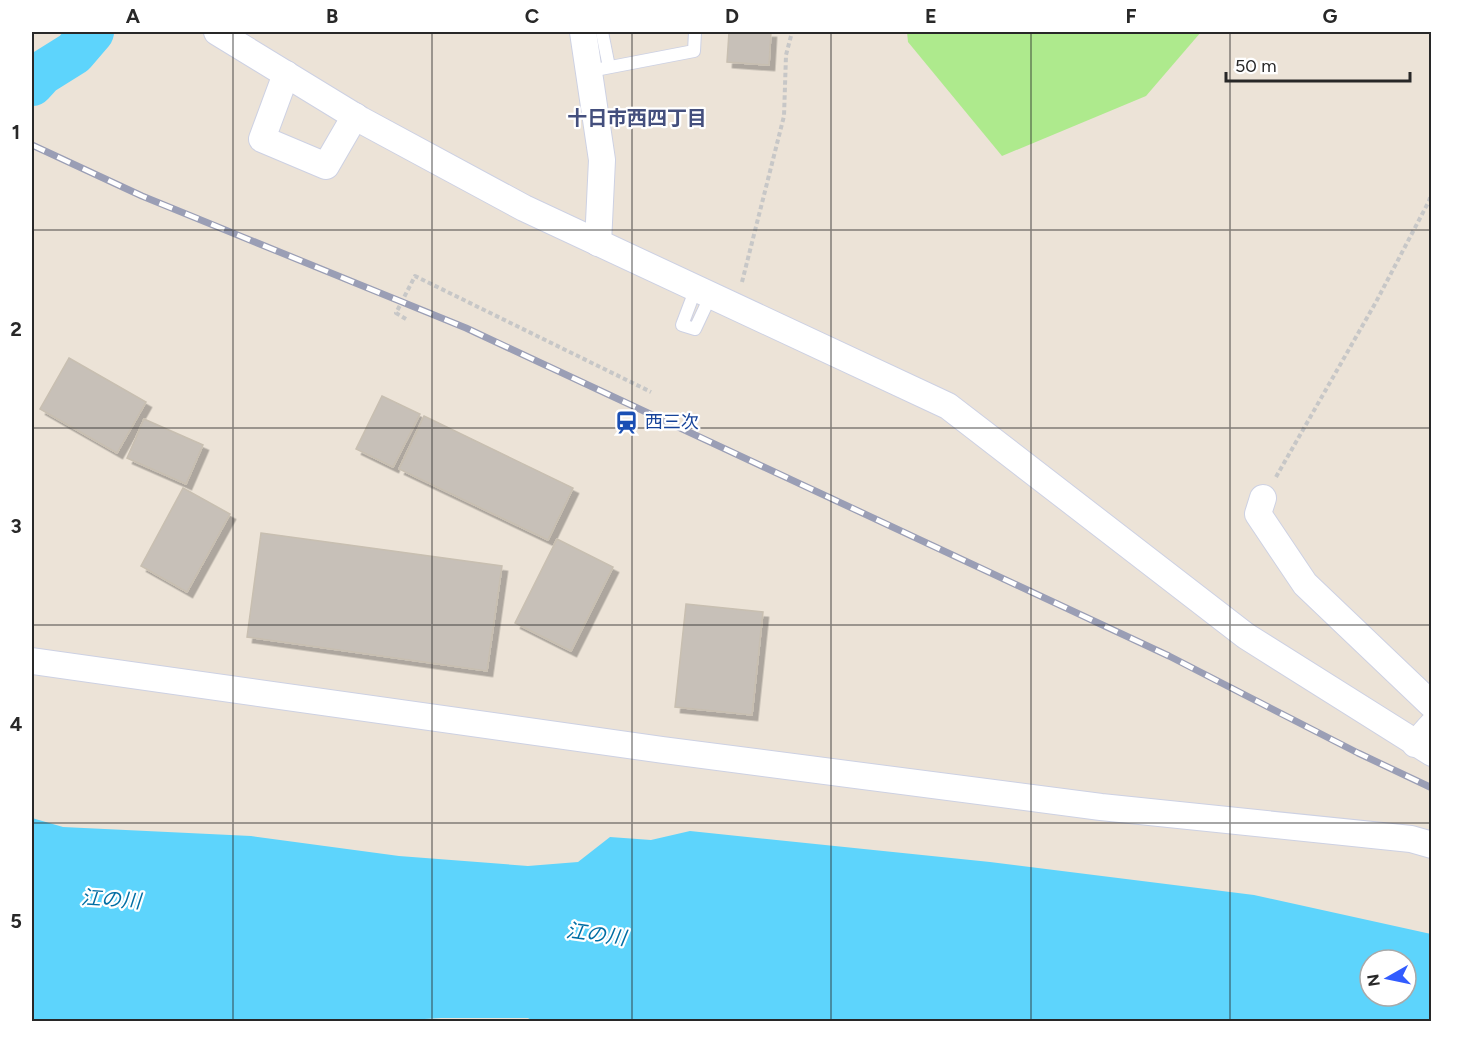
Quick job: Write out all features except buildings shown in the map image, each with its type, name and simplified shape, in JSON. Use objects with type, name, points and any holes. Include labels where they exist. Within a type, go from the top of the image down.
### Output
[{"type":"street","points":[[217,32],[355,116],[514,203],[948,406],[1246,636],[1423,748],[1431,724]]},
{"type":"street","points":[[582,32],[599,69],[602,160],[598,243]]},
{"type":"street","points":[[286,74],[261,139],[326,166],[355,116]]},
{"type":"street","points":[[1263,498],[1258,514],[1305,584],[1431,705]]},
{"type":"street","points":[[32,661],[663,750],[1101,807],[1411,839],[1431,845]]},
{"type":"lane","points":[[602,32],[599,69],[694,51],[695,32]]},
{"type":"path","points":[[736,306],[784,116],[786,55],[792,32]]},
{"type":"path","points":[[1263,498],[1376,302],[1429,201],[1431,192]]},
{"type":"path","points":[[406,319],[396,313],[415,276],[651,393]]},
{"type":"green space","points":[[907,32],[1201,32],[1146,96],[1002,156],[908,42]]},
{"type":"water","name":"江の川","points":[[32,818],[63,827],[251,836],[399,856],[528,866],[578,862],[610,837],[651,840],[690,831],[990,862],[1254,895],[1431,934],[1431,1021],[535,1022],[528,1018],[441,1018],[375,1022],[127,1022],[32,1019]]},
{"type":"waterway","points":[[32,84],[42,73],[74,53],[92,32]]},
{"type":"railway","points":[[32,145],[142,196],[466,328],[1169,656],[1358,753],[1432,788]]},
{"type":"place","name":"西三次","points":[[627,422]]},
{"type":"district","name":"十日市西四丁目","points":[[637,118]]}]
